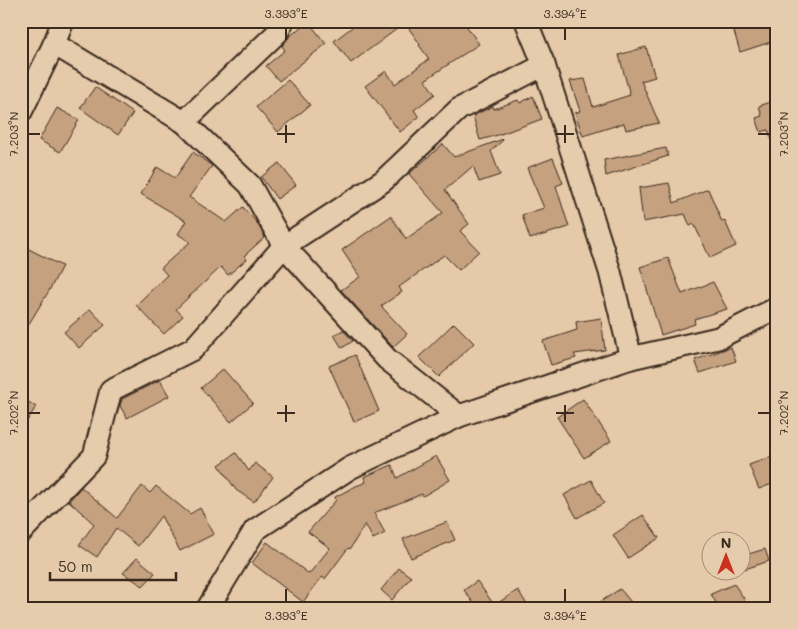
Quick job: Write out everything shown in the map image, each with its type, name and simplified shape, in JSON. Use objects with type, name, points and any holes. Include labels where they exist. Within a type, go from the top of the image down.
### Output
[{"type":"street","points":[[21,112],[63,21]]},
{"type":"street","points":[[184,122],[277,33],[283,21]]},
{"type":"street","points":[[526,21],[544,65],[610,272],[630,358]]},
{"type":"street","points":[[54,44],[184,122],[250,185],[284,246],[387,359],[459,416]]},
{"type":"street","points":[[21,532],[94,456],[111,390],[193,350],[284,246],[383,181],[459,109],[544,65]]},
{"type":"street","points":[[208,608],[255,530],[350,468],[459,416],[630,358],[718,338],[777,308]]},
{"type":"building","points":[[308,21],[326,44],[279,81],[266,66],[285,50],[282,46],[290,36]]},
{"type":"building","points":[[360,21],[463,21],[479,44],[425,80],[435,94],[414,110],[419,117],[400,132],[365,86],[386,71],[395,84],[429,59],[405,23],[351,63],[334,41]]},
{"type":"building","points":[[731,21],[777,21],[777,40],[740,52]]},
{"type":"building","points":[[646,47],[655,77],[641,81],[659,123],[626,130],[624,123],[583,136],[575,113],[580,111],[570,81],[585,79],[593,107],[630,95],[619,55]]},
{"type":"building","points":[[288,80],[310,105],[278,132],[256,107]]},
{"type":"building","points":[[95,87],[133,113],[118,135],[80,108]]},
{"type":"building","points":[[533,96],[542,119],[480,140],[473,116],[493,106],[494,109],[518,100],[520,103]]},
{"type":"building","points":[[777,100],[776,150],[768,130],[761,132],[756,118],[762,116],[759,106]]},
{"type":"building","points":[[57,108],[79,120],[60,152],[39,140]]},
{"type":"building","points":[[503,139],[491,151],[500,175],[479,182],[473,166],[445,190],[469,224],[460,231],[479,251],[459,270],[444,255],[399,287],[402,292],[381,306],[407,334],[393,347],[341,290],[360,277],[342,250],[391,216],[406,239],[443,213],[409,174],[443,144],[454,157]]},
{"type":"building","points":[[666,148],[668,156],[606,176],[604,160]]},
{"type":"building","points":[[193,152],[212,166],[189,197],[226,222],[243,207],[257,223],[265,237],[244,256],[247,259],[228,275],[221,267],[176,309],[183,316],[164,334],[136,305],[167,275],[161,268],[190,242],[178,234],[186,221],[141,194],[157,167],[175,178]]},
{"type":"building","points":[[553,158],[563,183],[556,186],[569,227],[530,239],[522,215],[544,208],[527,168]]},
{"type":"building","points":[[279,163],[296,185],[277,199],[261,177]]},
{"type":"building","points":[[669,183],[674,203],[708,189],[722,222],[725,221],[736,246],[710,258],[694,224],[690,226],[685,214],[643,222],[639,188]]},
{"type":"building","points":[[21,245],[62,266],[21,337]]},
{"type":"building","points":[[668,258],[682,294],[713,282],[727,309],[694,319],[695,324],[661,335],[640,267]]},
{"type":"building","points":[[90,309],[105,325],[79,348],[64,332]]},
{"type":"building","points":[[601,318],[605,350],[574,354],[576,358],[551,365],[543,341],[577,330],[576,322]]},
{"type":"building","points":[[454,323],[474,343],[439,377],[419,357]]},
{"type":"building","points":[[343,330],[353,341],[342,348],[334,335]]},
{"type":"building","points":[[731,347],[736,361],[700,373],[695,360]]},
{"type":"building","points":[[355,355],[379,411],[354,422],[329,366]]},
{"type":"building","points":[[223,369],[253,403],[231,422],[201,388]]},
{"type":"building","points":[[160,380],[169,396],[127,418],[120,406],[122,399]]},
{"type":"building","points":[[21,397],[36,407],[21,430]]},
{"type":"building","points":[[583,399],[611,441],[584,458],[557,417]]},
{"type":"building","points":[[236,453],[249,471],[255,463],[273,477],[254,502],[236,490],[219,465]]},
{"type":"building","points":[[777,455],[777,482],[759,489],[749,465]]},
{"type":"building","points":[[436,456],[450,480],[423,496],[422,494],[374,513],[385,533],[373,539],[365,524],[350,549],[348,548],[325,579],[322,577],[303,602],[252,563],[267,542],[309,574],[330,548],[308,532],[336,500],[335,497],[366,482],[364,477],[392,465],[397,478]]},
{"type":"building","points":[[591,480],[604,503],[577,518],[564,495]]},
{"type":"building","points":[[142,486],[150,493],[156,486],[190,514],[200,508],[214,534],[180,551],[161,516],[138,546],[116,528],[97,557],[79,545],[94,524],[69,501],[81,487],[117,518]]},
{"type":"building","points":[[643,515],[659,538],[628,558],[613,535]]},
{"type":"building","points":[[447,522],[455,540],[411,558],[403,539]]},
{"type":"building","points":[[765,549],[769,561],[750,567],[750,554]]},
{"type":"building","points":[[137,558],[155,573],[143,586],[123,573]]},
{"type":"building","points":[[399,568],[411,577],[392,600],[381,590]]},
{"type":"building","points":[[477,581],[492,602],[485,608],[477,608],[464,590]]},
{"type":"building","points":[[734,584],[745,600],[730,608],[719,608],[711,594]]},
{"type":"building","points":[[620,589],[636,608],[591,608]]},
{"type":"building","points":[[518,590],[529,608],[490,608]]}]
